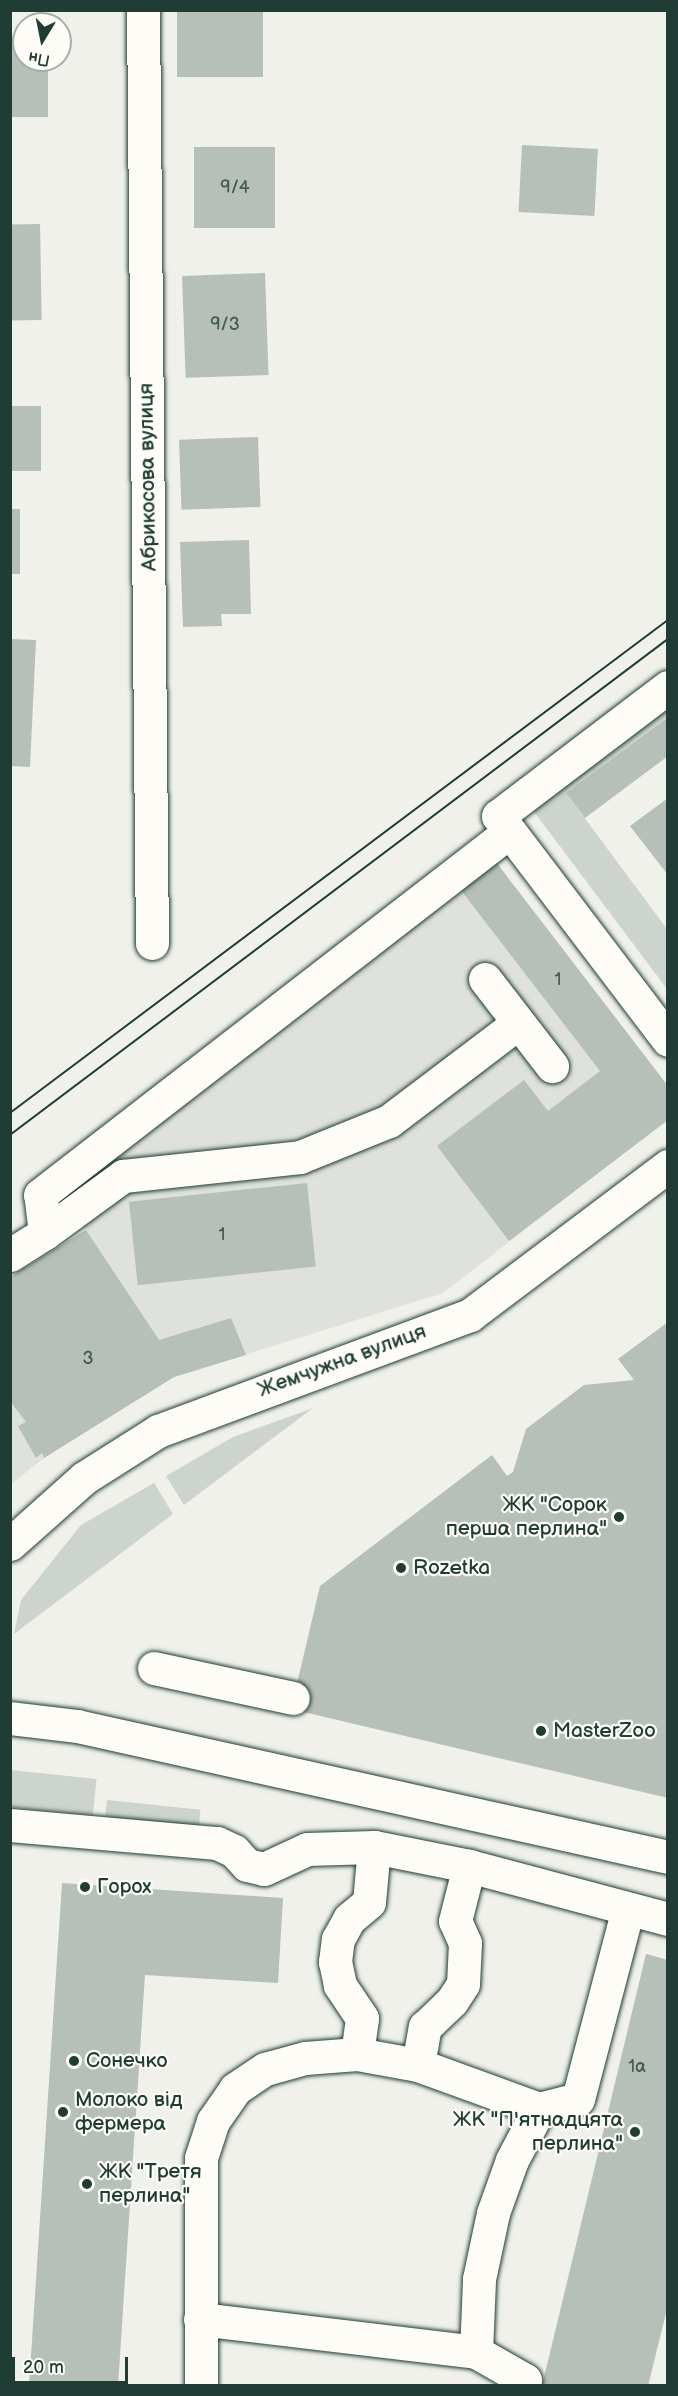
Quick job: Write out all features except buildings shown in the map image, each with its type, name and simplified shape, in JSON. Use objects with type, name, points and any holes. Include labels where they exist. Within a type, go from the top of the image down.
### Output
[{"type":"street","name":"Абрикосова вулиця","points":[[143,10],[152,943]]},
{"type":"street","points":[[668,687],[498,816],[505,835],[668,1058]]},
{"type":"street","points":[[505,835],[668,1040]]},
{"type":"street","points":[[45,1233],[40,1195],[505,835]]},
{"type":"street","points":[[484,979],[552,1066]]},
{"type":"street","points":[[10,1255],[45,1233],[123,1176],[300,1157],[389,1121],[518,1023]]},
{"type":"street","name":"Жемчужна вулиця","points":[[10,1544],[84,1478],[158,1431],[470,1315],[668,1166]]},
{"type":"street","points":[[154,1668],[293,1698]]},
{"type":"street","points":[[10,1718],[77,1726],[668,1857]]},
{"type":"street","points":[[10,1826],[217,1843],[234,1851],[247,1865],[264,1869],[307,1849],[374,1847],[469,1866],[668,1919]]},
{"type":"street","points":[[357,2054],[362,2018],[340,1985],[335,1962],[338,1939],[349,1919],[369,1902],[374,1847]]},
{"type":"street","points":[[418,2065],[425,2027],[452,2001],[463,1984],[465,1943],[455,1921],[469,1866]]},
{"type":"street","points":[[201,2385],[200,2168],[213,2121],[235,2089],[265,2069],[305,2058],[357,2054],[418,2065],[539,2109],[578,2099],[628,1909]]},
{"type":"street","points":[[476,2352],[479,2279],[493,2213],[512,2160],[539,2109]]},
{"type":"street","points":[[200,2319],[476,2352],[525,2380],[524,2385]]},
{"type":"shaded area","points":[[667,695],[667,717],[566,793],[667,929],[667,989],[526,801]]},
{"type":"shaded area","points":[[496,862],[667,1120],[443,1293],[174,1377],[44,1458],[11,1484],[11,1277],[86,1230],[68,1194]]},
{"type":"shaded area","points":[[313,1408],[184,1505],[166,1476],[233,1437]]},
{"type":"shaded area","points":[[154,1483],[173,1514],[14,1634],[21,1600],[81,1525]]},
{"type":"shaded area","points":[[11,1770],[97,1779],[93,1816],[10,1807]]},
{"type":"shaded area","points":[[107,1800],[200,1810],[199,1827],[105,1817]]},
{"type":"tram line","points":[[10,1113],[668,620]]},
{"type":"tram line","points":[[10,1135],[668,639]]},
{"type":"place","name":"ЖК \"Сорок перша перлина\"","points":[[619,1517]]},
{"type":"place","name":"Rozetka","points":[[401,1568]]},
{"type":"place","name":"MasterZoo","points":[[541,1731]]},
{"type":"place","name":"Горох","points":[[85,1887]]},
{"type":"place","name":"Сонечко","points":[[74,2061]]},
{"type":"place","name":"Молоко від фермера","points":[[63,2112]]},
{"type":"place","name":"ЖК \"П'ятнадцята перлина\"","points":[[635,2132]]},
{"type":"place","name":"ЖК \"Третя перлина\"","points":[[87,2184]]}]
